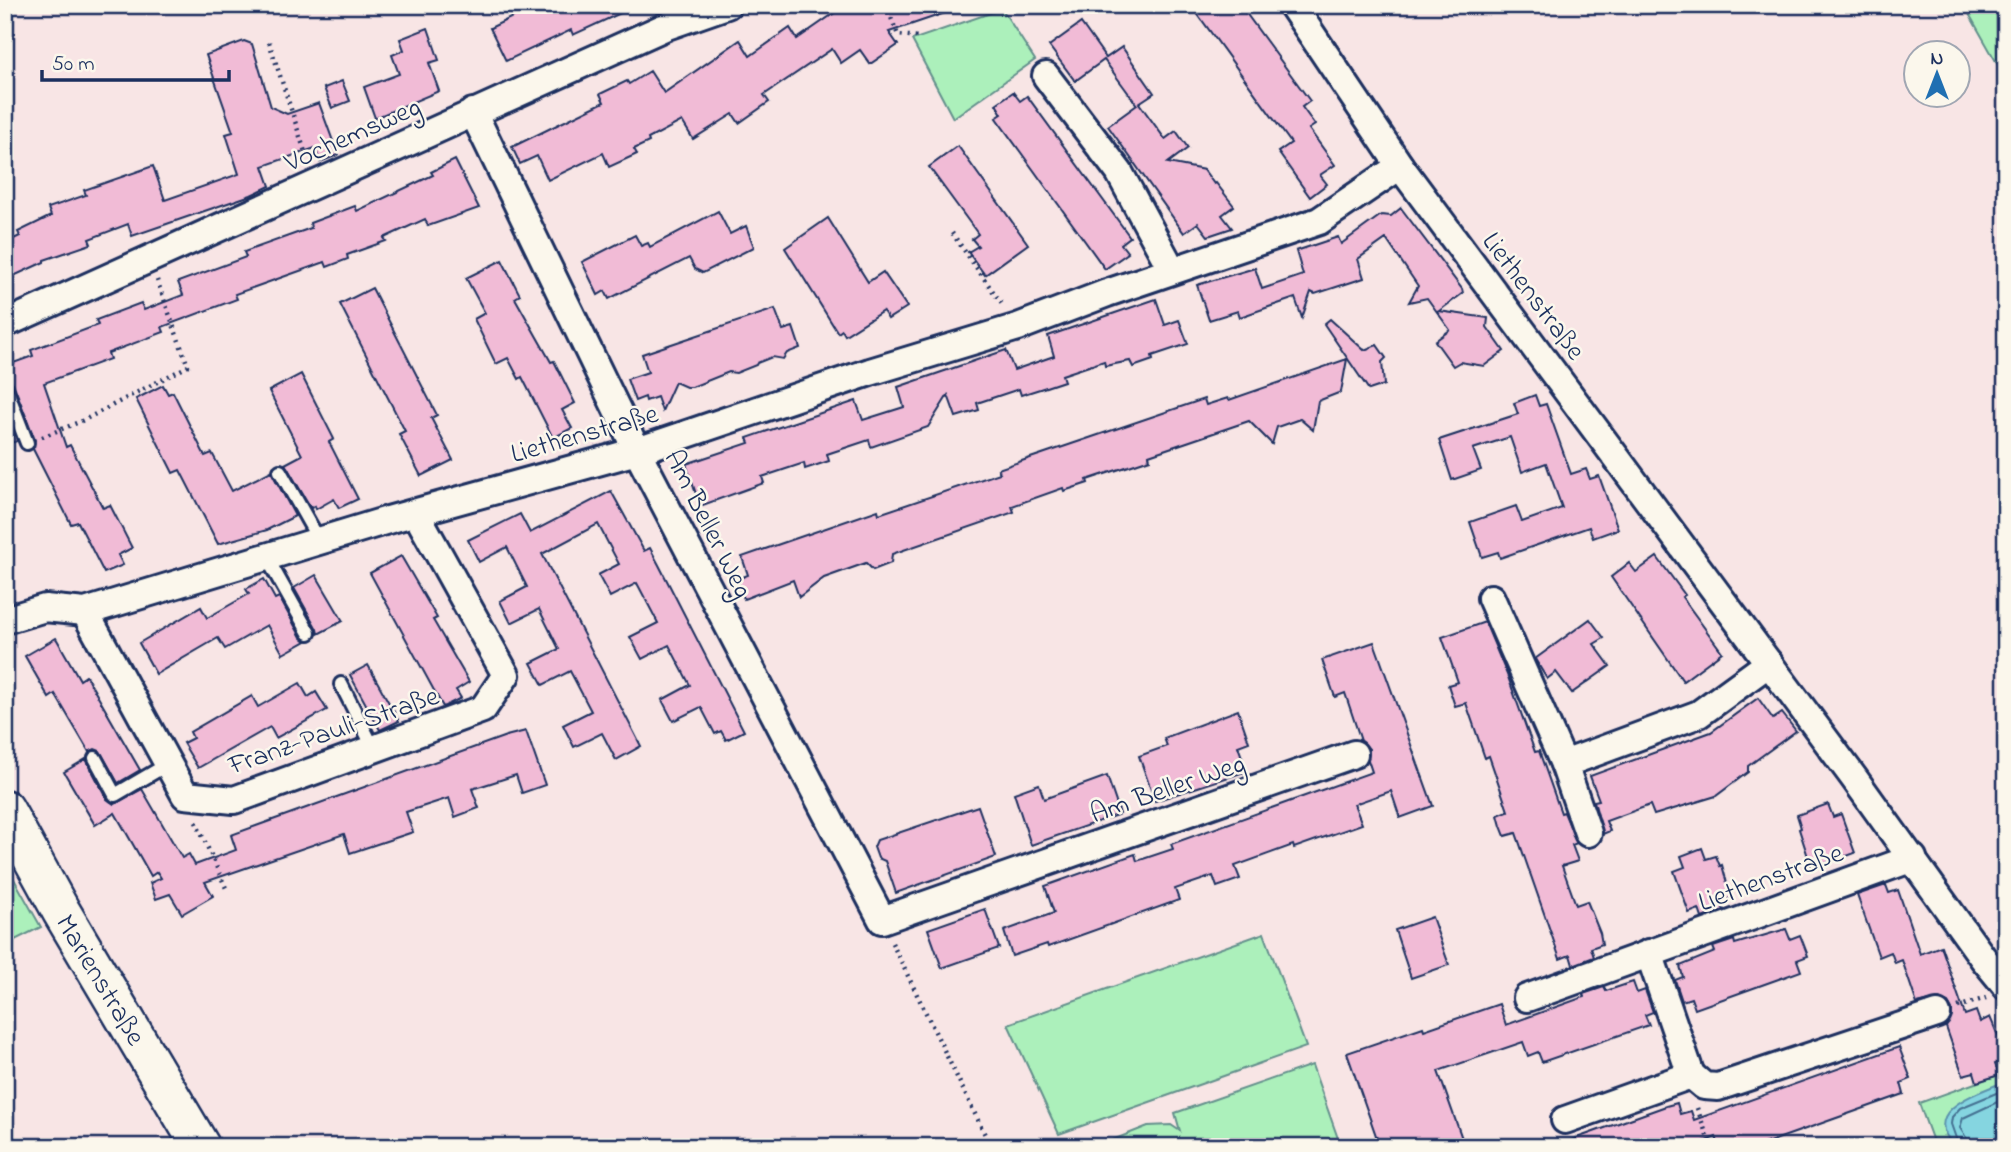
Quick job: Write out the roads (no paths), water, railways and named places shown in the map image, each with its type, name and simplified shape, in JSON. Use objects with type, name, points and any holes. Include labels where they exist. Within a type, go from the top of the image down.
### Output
[{"type":"main road","name":"Marienstraße","points":[[5,809],[61,911],[201,1147]]},
{"type":"street","name":"Vochemsweg","points":[[5,324],[667,26],[727,5]]},
{"type":"street","points":[[1292,5],[1400,166]]},
{"type":"street","points":[[1046,76],[1119,173],[1172,270]]},
{"type":"street","name":"Am Beller Weg","points":[[473,112],[637,451],[881,920],[1354,754]]},
{"type":"street","name":"Liethenstraße","points":[[5,620],[45,608],[85,612],[416,513],[637,451],[870,372],[1018,327],[1172,270],[1319,220],[1400,166],[1913,858],[1983,958],[2001,990]]},
{"type":"street","name":"Franz-Pauli-Straße","points":[[168,764],[185,795],[234,800],[483,709],[506,675],[416,513]]},
{"type":"street","points":[[1491,598],[1564,764],[1588,833]]},
{"type":"street","points":[[85,612],[168,764]]},
{"type":"street","points":[[1564,764],[1699,714],[1769,663]]},
{"type":"street","name":"Liethenstraße","points":[[1527,998],[1913,858]]},
{"type":"street","points":[[1648,953],[1691,1075],[1704,1086],[1718,1087],[1937,1014]]},
{"type":"street","points":[[1565,1120],[1691,1075]]},
{"type":"lane","points":[[5,386],[27,443]]},
{"type":"lane","points":[[280,471],[320,542]]},
{"type":"lane","points":[[267,558],[309,633]]},
{"type":"lane","points":[[341,684],[374,749]]},
{"type":"lane","points":[[95,758],[115,794],[168,764]]},
{"type":"water","points":[[2006,1081],[2006,1143],[1989,1147],[1955,1146],[1945,1133],[1943,1122],[1948,1113],[1969,1097]]}]
